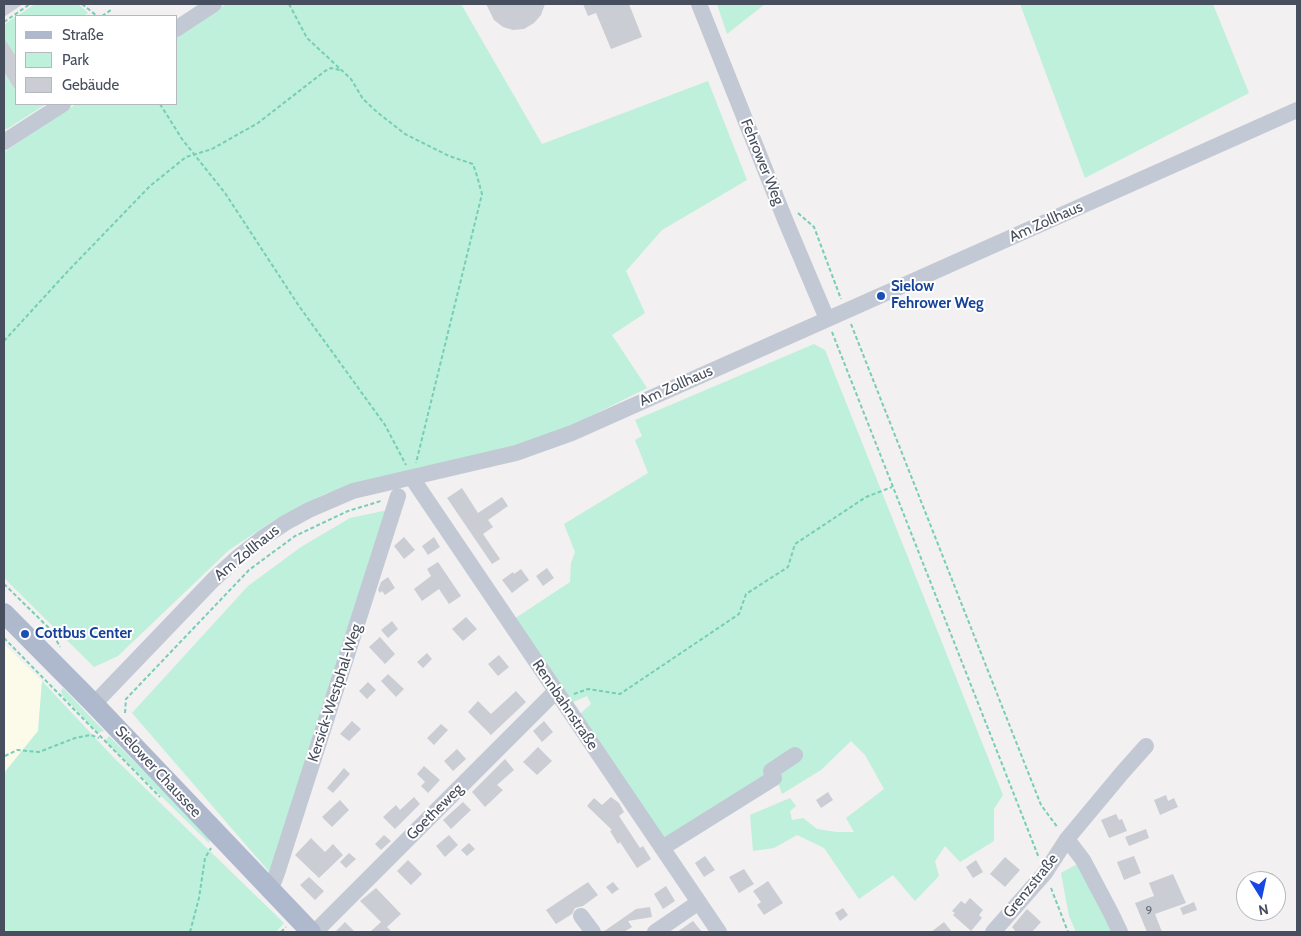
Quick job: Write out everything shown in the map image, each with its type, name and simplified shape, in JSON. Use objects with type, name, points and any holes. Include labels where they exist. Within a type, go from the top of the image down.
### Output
[{"type":"main road","name":"Sielower Chaussee","points":[[4,613],[313,932]]},
{"type":"street","points":[[178,28],[214,4]]},
{"type":"street","name":"Fehrower Weg","points":[[699,4],[827,319]]},
{"type":"street","points":[[4,142],[61,105]]},
{"type":"street","name":"Am Zollhaus","points":[[94,704],[213,580],[261,539],[309,510],[353,491],[516,453],[572,433],[1297,110]]},
{"type":"street","name":"Rennbahnstraße","points":[[412,478],[719,932]]},
{"type":"street","name":"Kersick-Westphal-Weg","points":[[268,887],[274,881],[277,872],[398,496]]},
{"type":"street","name":"Goetheweg","points":[[313,932],[558,695]]},
{"type":"street","name":"Grenzstraße","points":[[993,932],[1045,873],[1067,839],[1146,746]]},
{"type":"street","points":[[662,848],[774,778],[771,771],[795,755]]},
{"type":"street","points":[[1067,839],[1083,860],[1120,932]]},
{"type":"street","points":[[655,932],[699,902]]},
{"type":"street","points":[[581,916],[593,932]]},
{"type":"path","points":[[4,22],[30,4]]},
{"type":"path","points":[[82,4],[95,15]]},
{"type":"path","points":[[290,4],[307,38],[351,79],[363,99],[405,134],[450,156],[473,164],[482,194],[412,478]]},
{"type":"path","points":[[104,15],[111,10]]},
{"type":"path","points":[[4,341],[150,186],[186,157],[212,149],[258,123],[325,71],[331,68],[342,70]]},
{"type":"path","points":[[161,105],[194,154],[225,194],[299,306],[385,425],[412,478]]},
{"type":"path","points":[[793,209],[814,227],[1041,805],[1067,839]]},
{"type":"path","points":[[827,319],[1068,932]]},
{"type":"path","points":[[558,695],[588,689],[620,694],[739,614],[746,594],[788,567],[795,544],[866,497],[893,487]]},
{"type":"path","points":[[124,716],[126,699],[249,570],[295,536],[348,511],[398,496]]},
{"type":"path","points":[[4,584],[51,630],[62,650]]},
{"type":"path","points":[[4,638],[163,800]]},
{"type":"path","points":[[5,756],[17,750],[40,752],[75,738],[91,735],[101,738]]},
{"type":"path","points":[[190,932],[199,898],[205,858],[211,848]]},
{"type":"shaded area","points":[[4,644],[42,681],[38,731],[4,773]]},
{"type":"green space","points":[[35,4],[78,4],[88,13],[85,15],[18,15]]},
{"type":"green space","points":[[226,4],[461,4],[542,144],[708,81],[747,180],[662,230],[626,271],[645,313],[612,335],[647,388],[561,431],[487,455],[413,471],[325,494],[276,519],[229,550],[118,656],[94,667],[4,578],[4,152],[74,105],[178,105],[178,36]]},
{"type":"green space","points":[[717,4],[765,4],[727,34]]},
{"type":"green space","points":[[1020,4],[1213,4],[1249,93],[1085,178]]},
{"type":"green space","points":[[15,17],[15,54],[4,38],[4,25]]},
{"type":"green space","points":[[4,72],[15,89],[15,105],[44,105],[7,129],[4,129]]},
{"type":"green space","points":[[814,344],[825,350],[1003,795],[994,809],[994,841],[960,862],[945,846],[935,861],[939,876],[915,901],[893,875],[859,899],[824,848],[797,835],[774,848],[753,851],[750,815],[790,798],[796,806],[790,811],[792,820],[803,818],[817,829],[854,832],[846,818],[884,789],[865,755],[851,741],[821,770],[782,794],[775,774],[664,840],[579,715],[591,704],[587,696],[571,703],[514,619],[570,582],[571,563],[575,552],[564,524],[648,473],[635,440],[642,436],[635,420]]},
{"type":"green space","points":[[388,510],[272,875],[132,713],[248,586],[301,547],[350,518]]},
{"type":"green space","points":[[42,681],[114,758],[284,923],[276,932],[4,932],[4,773],[38,731]]},
{"type":"green space","points":[[63,688],[104,731],[98,733],[95,730],[62,695],[61,691]]},
{"type":"green space","points":[[109,736],[210,838],[209,843],[108,744],[106,740]]},
{"type":"green space","points":[[1077,864],[1115,932],[1076,932],[1069,916],[1061,873]]},
{"type":"building","points":[[4,4],[23,4],[4,17]]},
{"type":"building","points":[[486,4],[545,4],[541,15],[534,23],[524,29],[513,30],[503,27],[494,20]]},
{"type":"building","points":[[583,4],[629,4],[642,37],[611,49],[596,13],[588,16]]},
{"type":"building","points":[[4,38],[15,54],[15,89],[4,72]]},
{"type":"building","points":[[462,488],[478,513],[502,497],[508,506],[488,520],[493,527],[483,534],[500,559],[492,564],[447,498]]},
{"type":"building","points":[[404,537],[415,550],[404,559],[394,546]]},
{"type":"building","points":[[434,537],[440,547],[428,555],[422,546]]},
{"type":"building","points":[[438,562],[461,596],[449,604],[439,589],[422,601],[414,589],[431,576],[427,569]]},
{"type":"building","points":[[547,568],[554,578],[543,586],[536,576]]},
{"type":"building","points":[[521,569],[529,580],[512,593],[502,580]]},
{"type":"building","points":[[388,577],[395,588],[385,595],[382,591],[380,593],[378,590],[381,582]]},
{"type":"building","points":[[466,617],[477,629],[463,641],[452,629]]},
{"type":"building","points":[[392,621],[398,629],[388,638],[381,630]]},
{"type":"building","points":[[380,637],[395,654],[385,664],[369,647]]},
{"type":"building","points":[[427,653],[432,659],[423,668],[417,662]]},
{"type":"building","points":[[499,655],[509,667],[498,676],[488,664]]},
{"type":"building","points":[[388,674],[404,689],[396,697],[381,681]]},
{"type":"building","points":[[368,682],[376,690],[367,699],[359,691]]},
{"type":"building","points":[[516,691],[526,702],[491,735],[468,712],[478,701],[491,714]]},
{"type":"building","points":[[352,721],[361,729],[349,741],[340,734]]},
{"type":"building","points":[[544,721],[553,732],[542,742],[533,731]]},
{"type":"building","points":[[441,724],[448,730],[434,745],[427,738]]},
{"type":"building","points":[[538,747],[552,761],[537,775],[523,762]]},
{"type":"building","points":[[457,749],[466,759],[453,771],[444,761]]},
{"type":"building","points":[[505,759],[514,770],[497,785],[503,790],[485,807],[472,792]]},
{"type":"building","points":[[424,766],[440,780],[428,793],[421,786],[425,782],[417,774]]},
{"type":"building","points":[[344,768],[350,774],[333,793],[327,788]]},
{"type":"building","points":[[828,792],[833,800],[821,808],[816,800]]},
{"type":"building","points":[[1166,795],[1168,801],[1174,798],[1178,807],[1160,815],[1154,800]]},
{"type":"building","points":[[414,797],[420,804],[395,829],[383,817],[396,805],[400,810]]},
{"type":"building","points":[[611,797],[619,803],[624,812],[619,816],[640,848],[643,846],[651,859],[637,868],[620,842],[618,844],[610,831],[612,830],[587,806],[594,798],[602,805]]},
{"type":"building","points":[[340,800],[349,810],[332,827],[322,817]]},
{"type":"building","points":[[463,802],[471,810],[451,829],[443,820]]},
{"type":"building","points":[[1116,814],[1119,820],[1122,819],[1127,831],[1109,838],[1101,820]]},
{"type":"building","points":[[1146,829],[1149,838],[1129,846],[1125,837]]},
{"type":"building","points":[[384,835],[391,841],[381,850],[375,844]]},
{"type":"building","points":[[449,835],[458,845],[445,857],[436,846]]},
{"type":"building","points":[[311,838],[325,852],[333,844],[343,855],[319,878],[295,855]]},
{"type":"building","points":[[469,843],[475,849],[467,856],[461,850]]},
{"type":"building","points":[[349,853],[356,859],[346,868],[340,862]]},
{"type":"building","points":[[705,856],[715,870],[704,877],[695,863]]},
{"type":"building","points":[[1134,856],[1141,873],[1124,880],[1117,862]]},
{"type":"building","points":[[1005,857],[1020,870],[1005,887],[990,874]]},
{"type":"building","points":[[408,860],[422,874],[411,885],[397,871]]},
{"type":"building","points":[[976,860],[983,872],[973,878],[966,867]]},
{"type":"building","points":[[744,869],[754,884],[739,893],[729,877]]},
{"type":"building","points":[[1173,874],[1186,903],[1155,914],[1162,932],[1147,932],[1135,903],[1154,896],[1149,883]]},
{"type":"building","points":[[309,877],[324,891],[315,900],[300,885]]},
{"type":"building","points":[[768,881],[783,903],[764,915],[757,905],[761,902],[753,891]]},
{"type":"building","points":[[588,882],[598,895],[583,906],[575,908],[572,914],[556,924],[546,910]]},
{"type":"building","points":[[613,882],[619,889],[612,894],[606,887]]},
{"type":"building","points":[[666,886],[675,901],[663,909],[654,894]]},
{"type":"building","points":[[376,888],[401,914],[387,927],[392,932],[370,932],[381,922],[360,901]]},
{"type":"building","points":[[970,898],[983,910],[979,915],[982,918],[971,931],[953,915],[955,913],[952,911],[961,901],[965,904]]},
{"type":"building","points":[[1194,902],[1197,910],[1183,915],[1180,908]]},
{"type":"building","points":[[650,907],[652,917],[628,921],[632,927],[624,932],[603,932],[636,909]]},
{"type":"building","points":[[843,908],[848,915],[840,921],[835,913]]},
{"type":"building","points":[[1027,909],[1041,922],[1032,932],[1016,932],[1012,927]]},
{"type":"building","points":[[693,921],[702,932],[677,932]]},
{"type":"building","points":[[345,922],[355,932],[335,932]]},
{"type":"building","points":[[944,922],[952,932],[931,932]]},
{"type":"place","name":"Sielow Fehrower Weg","points":[[881,296]]},
{"type":"place","name":"Cottbus Center","points":[[25,634]]}]
